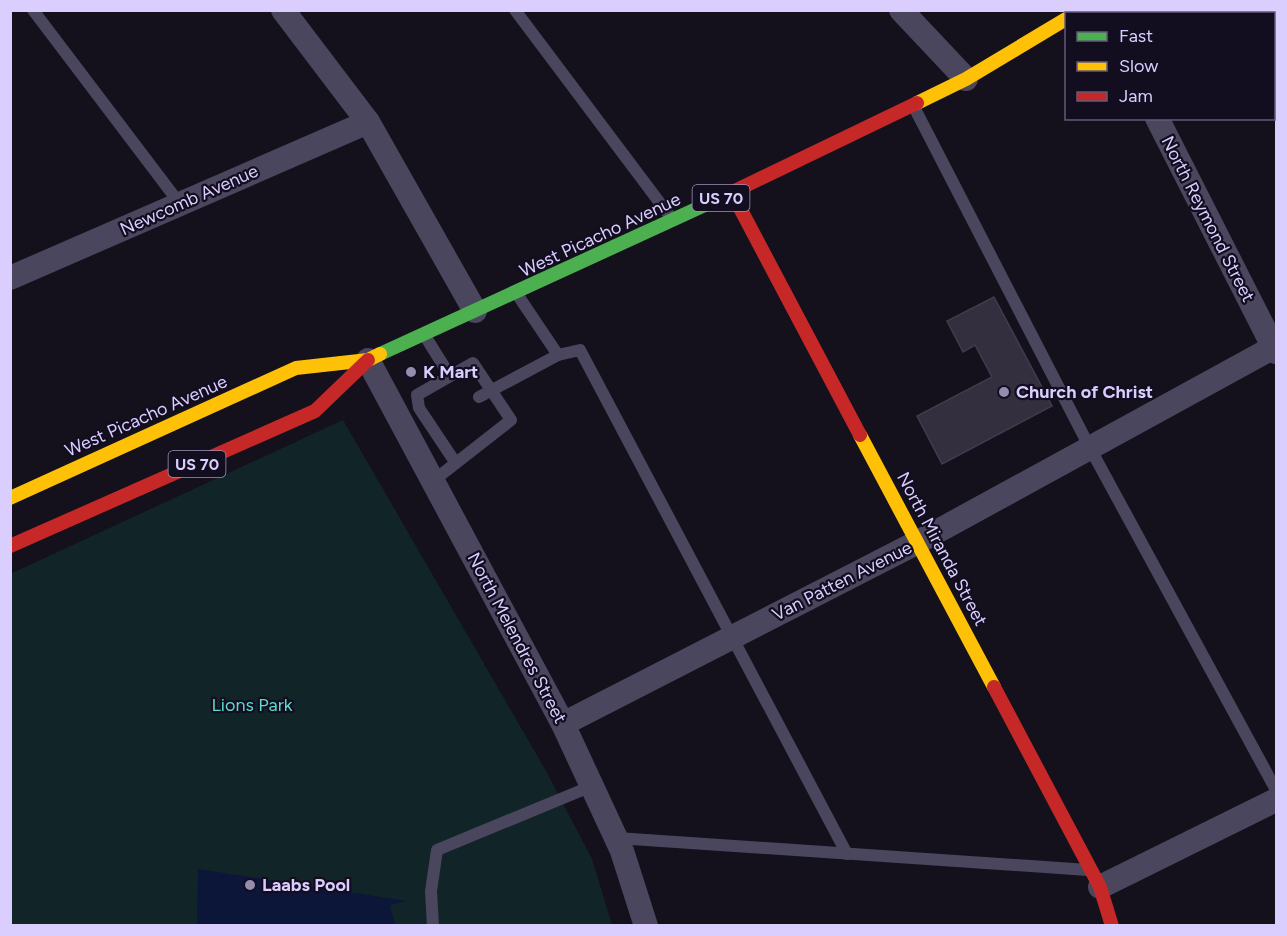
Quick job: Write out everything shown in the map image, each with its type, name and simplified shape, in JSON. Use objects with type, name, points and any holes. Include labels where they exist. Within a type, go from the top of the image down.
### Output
[{"type":"main road","name":"West Picacho Avenue","points":[[10,498],[296,368],[368,360],[516,293],[732,193],[912,105],[966,78],[1065,20]]},
{"type":"main road","name":"North Miranda Street","points":[[732,193],[1096,879],[1112,926]]},
{"type":"main road","name":"West Picacho Avenue","points":[[10,546],[315,411],[368,360]]},
{"type":"street","points":[[283,10],[368,122],[475,311]]},
{"type":"street","points":[[901,10],[966,78]]},
{"type":"street","name":"North Reymond Street","points":[[1158,120],[1276,349]]},
{"type":"street","name":"Newcomb Avenue","points":[[10,278],[368,122]]},
{"type":"street","name":"Van Patten Avenue","points":[[563,724],[918,542],[1276,349]]},
{"type":"street","name":"North Melendres Street","points":[[368,360],[563,724],[622,851],[645,926]]},
{"type":"street","points":[[1096,879],[1276,800]]},
{"type":"lane","points":[[33,10],[180,204]]},
{"type":"lane","points":[[515,10],[673,220]]},
{"type":"lane","points":[[912,105],[1090,448],[1276,790]]},
{"type":"lane","points":[[516,293],[558,355]]},
{"type":"lane","points":[[424,334],[450,376]]},
{"type":"lane","points":[[479,397],[558,355],[580,350],[847,854]]},
{"type":"lane","points":[[433,481],[511,420],[473,363],[417,395],[419,408],[437,425],[455,462]]},
{"type":"lane","points":[[411,441],[437,425]]},
{"type":"lane","points":[[433,926],[431,891],[437,850],[592,786]]},
{"type":"lane","points":[[616,838],[847,854],[1096,879]]},
{"type":"green space","name":"Lions Park","points":[[343,420],[546,771],[592,859],[612,925],[11,925],[10,574]]},
{"type":"water","name":"Laabs Pool","points":[[198,869],[407,901],[390,905],[395,925],[197,925]]},
{"type":"building","name":"Church of Christ","points":[[994,297],[1052,406],[942,464],[917,416],[992,377],[975,345],[963,352],[947,321]]},
{"type":"traffic: fast","points":[[380,354],[718,199]]},
{"type":"traffic: slow","points":[[917,103],[966,79],[1065,20]]},
{"type":"traffic: slow","points":[[10,498],[296,368],[368,360],[380,354]]},
{"type":"traffic: slow","points":[[860,435],[994,687]]},
{"type":"traffic: jam","points":[[718,199],[917,103]]},
{"type":"traffic: jam","points":[[732,193],[860,435]]},
{"type":"traffic: jam","points":[[10,546],[315,411],[368,360]]},
{"type":"traffic: jam","points":[[994,687],[1100,887],[1112,926]]},
{"type":"place","name":"K Mart","points":[[411,372]]},
{"type":"place","name":"Church of Christ","points":[[1004,392]]},
{"type":"place","name":"Laabs Pool","points":[[250,885]]}]
